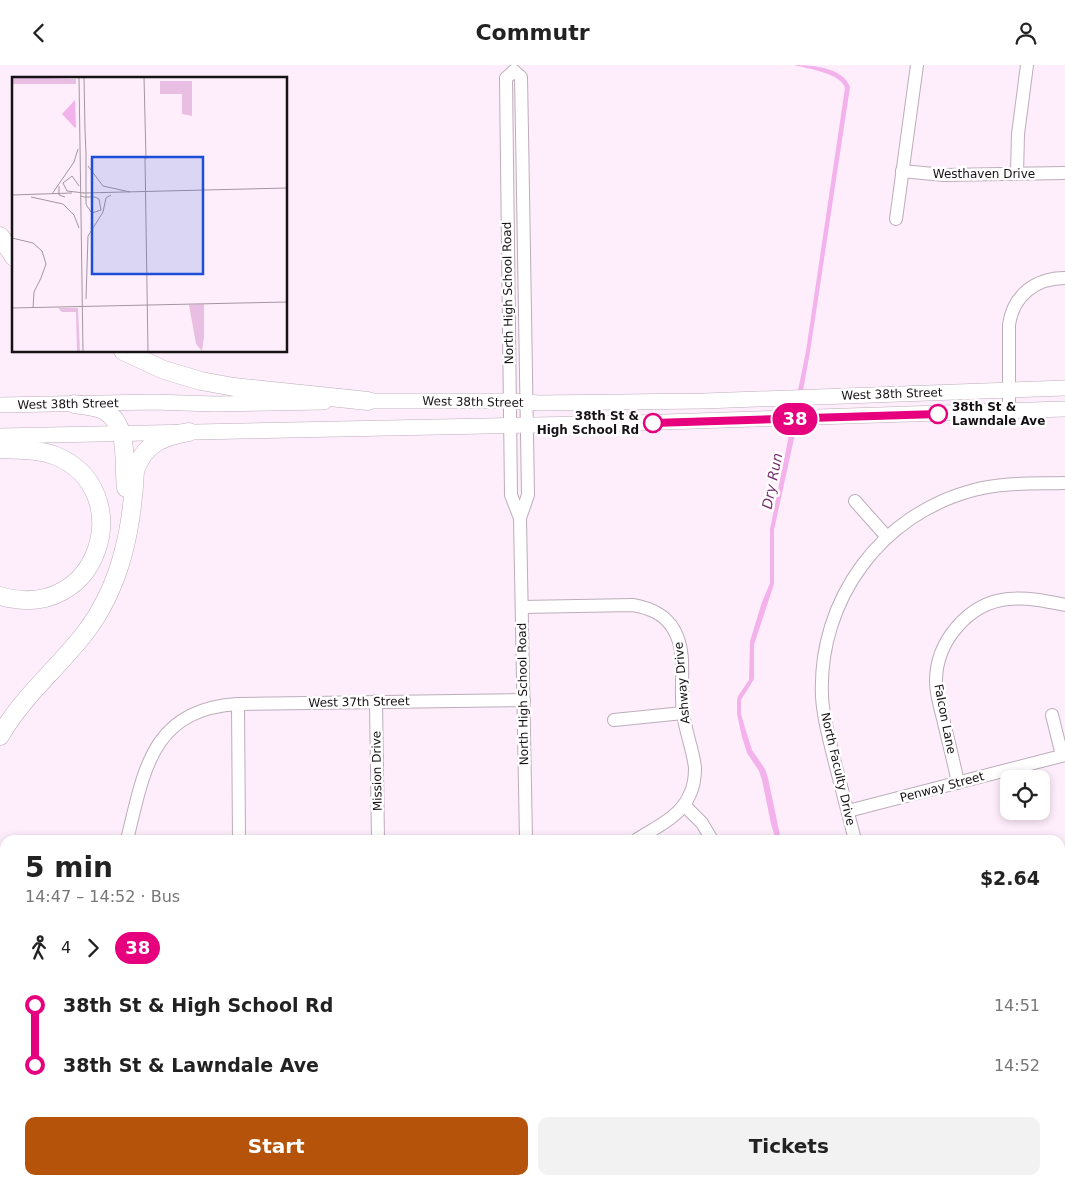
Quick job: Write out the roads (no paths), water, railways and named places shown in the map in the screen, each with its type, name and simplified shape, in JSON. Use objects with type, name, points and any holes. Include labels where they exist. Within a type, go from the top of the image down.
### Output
[{"type":"highway","points":[[0,236],[12,254]]},
{"type":"highway","points":[[127,353],[164,370],[201,381],[234,387],[368,401]]},
{"type":"highway","points":[[74,404],[106,411],[116,423],[124,449],[125,481],[130,516]]},
{"type":"highway","points":[[0,736],[24,699],[84,634],[106,601],[121,563],[128,537],[136,471],[145,453],[164,437],[189,432]]},
{"type":"highway","points":[[0,449],[43,452],[58,456],[70,464],[86,479],[94,492],[99,506],[101,529],[97,551],[90,564],[81,576],[64,591],[35,600],[20,600],[0,596]]},
{"type":"main road","name":"West 38th Street","points":[[0,405],[368,401],[509,401],[526,403],[784,398],[1065,388]]},
{"type":"main road","name":"West 38th Street","points":[[0,436],[334,431],[780,420],[1065,409]]},
{"type":"street","points":[[896,219],[918,65]]},
{"type":"street","points":[[1018,174],[1018,134],[1027,65]]},
{"type":"street","name":"North High School Road","points":[[520,518],[528,495],[527,425],[521,77],[513,68],[506,78],[509,401],[511,495],[520,518],[526,835]]},
{"type":"street","name":"Westhaven Drive","points":[[902,171],[944,175],[1065,173]]},
{"type":"street","points":[[1009,411],[1009,325],[1015,305],[1022,295],[1035,284],[1046,280],[1065,278]]},
{"type":"street","name":"North Faculty Drive","points":[[854,835],[824,716],[822,688],[824,661],[832,625],[849,584],[870,554],[887,537],[906,522],[946,500],[969,491],[1004,485],[1065,483]]},
{"type":"street","points":[[855,501],[887,537]]},
{"type":"street","name":"Falcon Lane","points":[[958,783],[937,689],[939,661],[949,638],[958,625],[974,612],[1000,600],[1025,598],[1065,605]]},
{"type":"street","name":"Ashway Drive","points":[[522,607],[633,605],[649,609],[660,615],[671,626],[680,644],[683,713],[695,771],[693,786],[684,805],[673,816],[644,835]]},
{"type":"street","name":"West 37th Street","points":[[128,835],[143,774],[152,754],[163,737],[174,726],[196,713],[216,706],[376,701],[524,700]]},
{"type":"street","name":"Mission Drive","points":[[376,701],[378,835]]},
{"type":"street","points":[[238,704],[240,835]]},
{"type":"street","points":[[614,720],[683,713]]},
{"type":"street","points":[[1052,715],[1063,755]]},
{"type":"street","name":"Penway Street","points":[[848,811],[1063,755]]},
{"type":"street","points":[[684,805],[702,823],[709,835]]},
{"type":"place","name":"38th St & Lawndale Ave","points":[[938,414]]},
{"type":"place","name":"38th St & High School Rd","points":[[653,423]]},
{"type":"water label","name":"Dry Run","points":[[772,481]]}]
